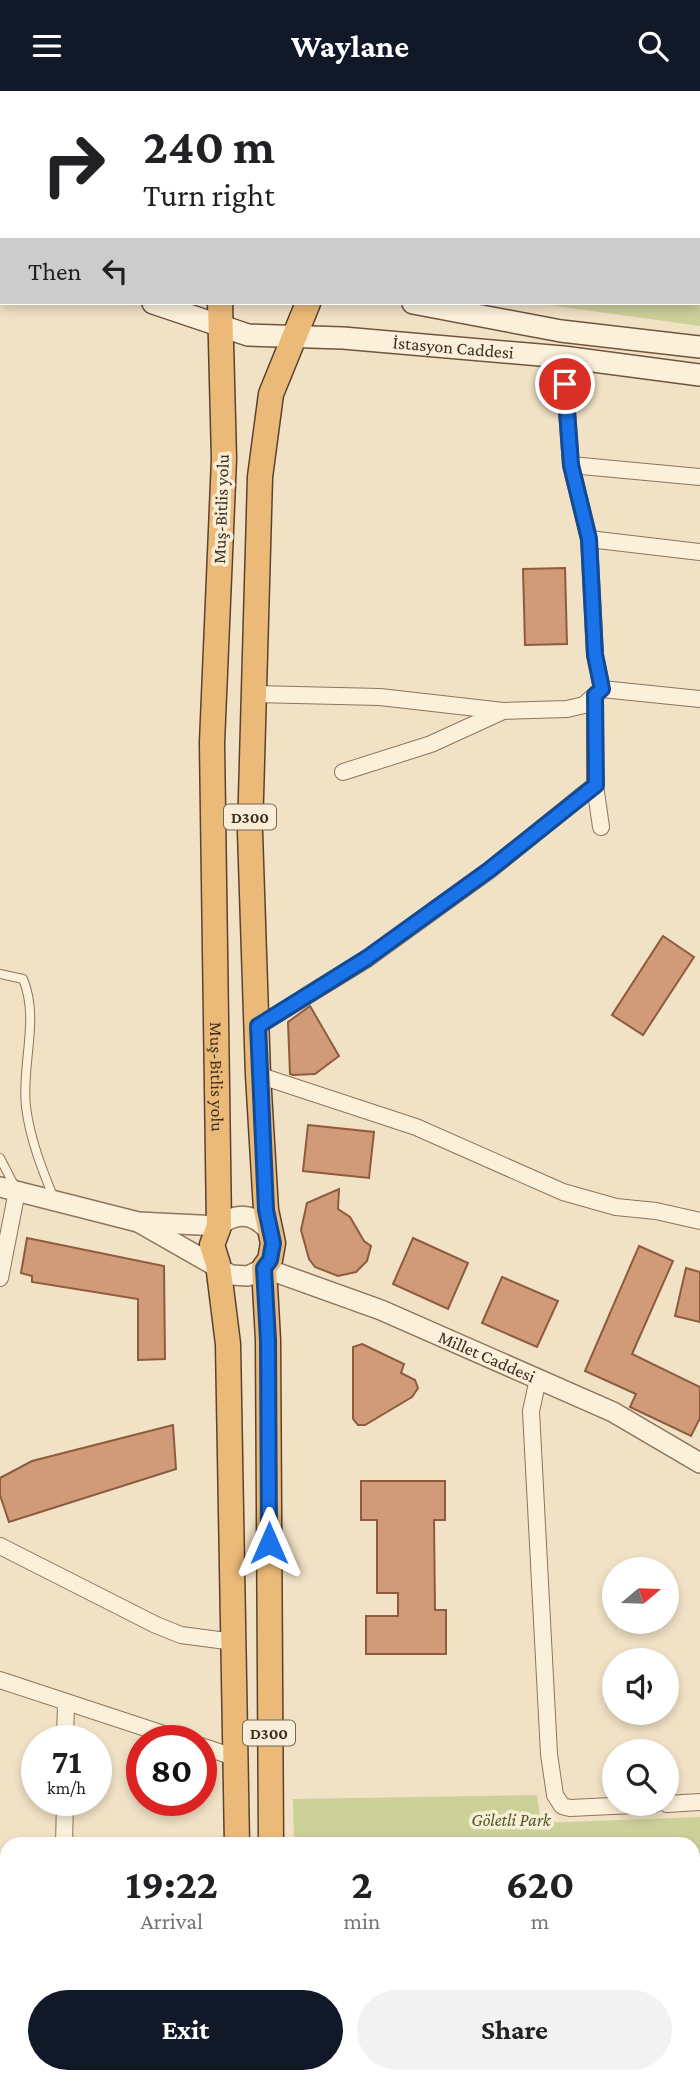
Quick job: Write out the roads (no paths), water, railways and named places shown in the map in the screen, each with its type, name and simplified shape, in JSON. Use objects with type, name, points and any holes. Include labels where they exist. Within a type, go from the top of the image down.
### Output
[{"type":"highway","name":"Muş-Bitlis yolu","points":[[219,314],[224,459],[212,743],[219,1226],[212,1245],[218,1264],[228,1344],[237,1837]]},
{"type":"highway","name":"D300","points":[[271,1837],[268,1352],[264,1268],[273,1250],[268,1230],[258,1076],[250,832],[260,477],[271,394],[300,319]]},
{"type":"main road","name":"İstasyon Caddesi","points":[[165,305],[219,314],[248,335],[300,319],[343,338],[563,357],[700,375]]},
{"type":"main road","name":"İstasyon Caddesi","points":[[424,305],[561,331],[700,347]]},
{"type":"street","points":[[563,357],[571,465],[589,539],[598,692],[596,785],[601,827]]},
{"type":"street","points":[[571,465],[700,477]]},
{"type":"street","points":[[589,539],[700,552]]},
{"type":"street","points":[[255,694],[380,697],[503,711],[567,709],[584,705],[598,692],[700,699]]},
{"type":"street","points":[[343,772],[431,744],[503,711]]},
{"type":"street","points":[[258,1026],[367,958],[489,870],[596,785]]},
{"type":"street","points":[[258,1076],[416,1127],[563,1192],[617,1207],[656,1211],[700,1221]]},
{"type":"street","points":[[0,1278],[8,1189],[138,1222],[218,1264],[224,1271],[240,1276],[248,1276],[264,1268]]},
{"type":"street","points":[[138,1222],[219,1226],[227,1219],[242,1215],[261,1222],[268,1230]]},
{"type":"street","name":"Millet Caddesi","points":[[264,1268],[381,1310],[613,1412],[700,1463]]},
{"type":"street","points":[[538,1379],[531,1411],[549,1754],[555,1795],[562,1806],[570,1808],[602,1806]]},
{"type":"street","points":[[0,1546],[169,1630],[202,1639],[234,1642]]},
{"type":"street","points":[[0,1680],[135,1725]]},
{"type":"street","points":[[65,1725],[66,1703]]},
{"type":"street","points":[[217,1751],[237,1758]]},
{"type":"street","points":[[679,1803],[700,1802]]},
{"type":"street","points":[[64,1837],[65,1816]]},
{"type":"lane","points":[[0,974],[23,979],[30,997],[26,1105],[37,1155],[54,1199]]},
{"type":"lane","points":[[0,1159],[8,1189]]},
{"type":"park label","name":"Göletli Park","points":[[511,1820]]}]
